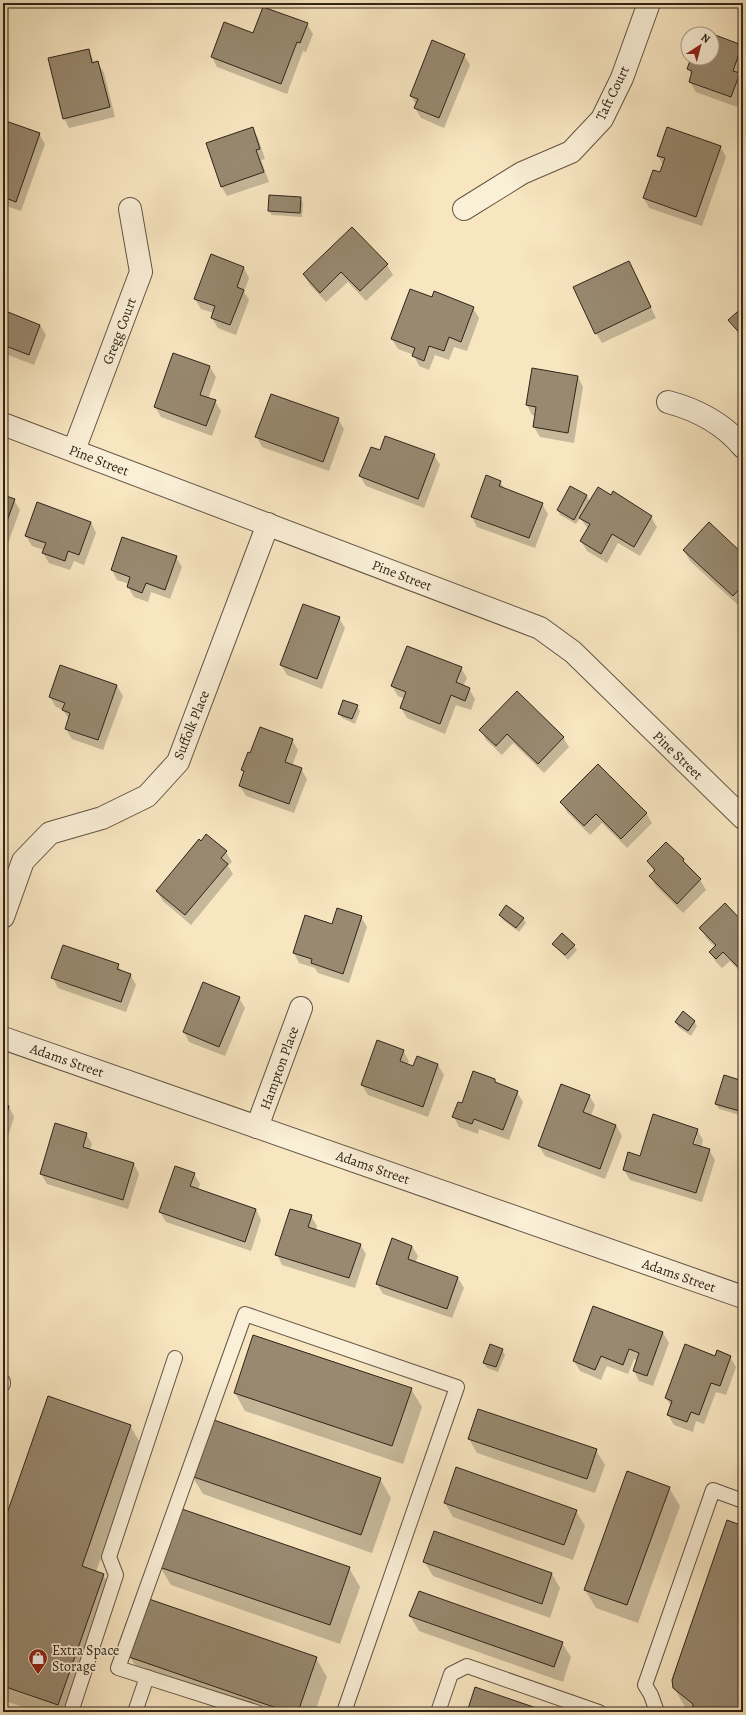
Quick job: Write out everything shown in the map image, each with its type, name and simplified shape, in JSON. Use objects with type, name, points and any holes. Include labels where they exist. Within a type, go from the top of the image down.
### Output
[{"type":"street","name":"Taft Court","points":[[464,209],[522,173],[571,152],[602,119],[622,78],[649,3]]},
{"type":"street","name":"Gregg Court","points":[[74,450],[141,272],[130,209]]},
{"type":"street","points":[[668,402],[690,409],[713,420],[736,439],[743,447]]},
{"type":"street","name":"Pine Street","points":[[3,424],[540,628],[573,652],[743,818]]},
{"type":"street","name":"Suffolk Place","points":[[3,917],[23,861],[50,833],[102,818],[146,796],[178,762],[268,524]]},
{"type":"street","name":"Hampton Place","points":[[257,1127],[301,1008]]},
{"type":"street","name":"Adams Street","points":[[3,1038],[743,1297]]},
{"type":"lane","points":[[256,1712],[118,1668],[245,1314],[457,1387],[344,1712]]},
{"type":"lane","points":[[71,1712],[116,1575],[109,1557],[175,1358]]},
{"type":"lane","points":[[657,1712],[652,1695],[645,1685],[712,1490],[743,1502]]},
{"type":"lane","points":[[438,1712],[451,1674],[467,1666],[599,1712]]},
{"type":"lane","points":[[135,1712],[147,1677]]},
{"type":"building","points":[[263,7],[308,23],[300,43],[297,42],[281,84],[211,57],[224,22],[253,33]]},
{"type":"building","points":[[720,37],[742,45],[733,71],[740,73],[731,97],[689,82],[692,71],[687,69],[688,66],[720,66]]},
{"type":"building","points":[[432,40],[465,54],[439,118],[414,108],[418,99],[410,96]]},
{"type":"building","points":[[89,49],[92,63],[98,61],[110,107],[63,119],[48,58]]},
{"type":"building","points":[[3,120],[40,133],[16,202],[3,197]]},
{"type":"building","points":[[253,127],[260,149],[256,150],[264,172],[221,187],[206,143]]},
{"type":"building","points":[[667,127],[721,146],[696,217],[643,198],[653,170],[660,172],[665,158],[657,156]]},
{"type":"building","points":[[269,195],[301,197],[300,213],[268,211]]},
{"type":"building","points":[[352,227],[388,264],[360,291],[341,272],[320,293],[303,274]]},
{"type":"building","points":[[211,254],[244,267],[237,287],[244,290],[230,325],[211,318],[215,306],[194,299]]},
{"type":"building","points":[[629,261],[651,307],[595,334],[573,287]]},
{"type":"building","points":[[410,289],[432,297],[434,291],[474,307],[461,342],[449,337],[444,351],[429,346],[424,361],[412,356],[415,348],[391,339]]},
{"type":"building","points":[[743,307],[743,337],[728,320]]},
{"type":"building","points":[[3,310],[40,325],[29,355],[3,345]]},
{"type":"building","points":[[173,353],[210,366],[200,395],[216,400],[206,426],[154,407]]},
{"type":"building","points":[[532,368],[578,376],[568,433],[533,427],[536,407],[526,405]]},
{"type":"building","points":[[271,394],[339,418],[323,462],[255,437]]},
{"type":"building","points":[[385,436],[435,454],[418,499],[359,476],[371,447],[380,450]]},
{"type":"building","points":[[486,475],[501,481],[499,486],[543,503],[529,538],[471,517]]},
{"type":"building","points":[[570,486],[587,495],[574,520],[557,510]]},
{"type":"building","points":[[598,487],[611,495],[613,491],[652,516],[634,547],[612,534],[601,554],[580,541],[590,524],[579,518]]},
{"type":"building","points":[[3,495],[15,499],[3,532]]},
{"type":"building","points":[[37,502],[91,522],[79,555],[68,551],[65,561],[42,553],[46,543],[25,536]]},
{"type":"building","points":[[709,522],[743,554],[743,585],[733,596],[683,550]]},
{"type":"building","points":[[122,537],[177,556],[165,590],[146,583],[142,593],[127,587],[130,577],[111,570]]},
{"type":"building","points":[[303,604],[340,617],[317,679],[280,665]]},
{"type":"building","points":[[407,646],[462,667],[456,682],[470,688],[465,701],[451,695],[440,724],[400,708],[406,692],[391,686]]},
{"type":"building","points":[[60,665],[117,685],[98,740],[65,729],[70,713],[62,710],[65,703],[49,697]]},
{"type":"building","points":[[517,691],[564,737],[538,764],[507,734],[496,746],[479,730]]},
{"type":"building","points":[[343,700],[358,705],[352,719],[338,714]]},
{"type":"building","points":[[260,727],[293,739],[285,762],[302,768],[289,804],[239,786],[244,771],[241,770],[248,752],[250,753]]},
{"type":"building","points":[[598,764],[647,813],[621,839],[596,814],[584,826],[560,802]]},
{"type":"building","points":[[206,834],[227,851],[221,858],[228,864],[185,915],[156,891],[199,839],[201,841]]},
{"type":"building","points":[[666,842],[684,859],[683,861],[701,879],[677,904],[649,876],[655,870],[647,861]]},
{"type":"building","points":[[725,903],[743,922],[743,966],[740,969],[723,952],[716,959],[709,952],[716,945],[699,928]]},
{"type":"building","points":[[506,905],[524,918],[516,928],[499,915]]},
{"type":"building","points":[[337,908],[362,916],[343,974],[311,963],[312,959],[293,953],[305,915],[332,924]]},
{"type":"building","points":[[562,933],[575,945],[565,955],[552,944]]},
{"type":"building","points":[[63,945],[119,964],[117,969],[131,974],[121,1002],[51,978]]},
{"type":"building","points":[[203,982],[240,997],[219,1047],[183,1032]]},
{"type":"building","points":[[683,1011],[695,1021],[688,1031],[675,1022]]},
{"type":"building","points":[[377,1040],[404,1050],[400,1061],[413,1066],[417,1056],[438,1064],[423,1107],[361,1085]]},
{"type":"building","points":[[473,1071],[495,1079],[495,1082],[518,1091],[503,1130],[474,1119],[472,1124],[452,1117],[458,1102],[462,1103]]},
{"type":"building","points":[[724,1075],[743,1081],[743,1112],[715,1104]]},
{"type":"building","points":[[561,1084],[590,1095],[583,1112],[616,1125],[600,1169],[538,1146]]},
{"type":"building","points":[[3,1104],[9,1106],[3,1126]]},
{"type":"building","points":[[653,1114],[698,1129],[693,1144],[710,1149],[696,1193],[623,1170],[628,1152],[640,1156]]},
{"type":"building","points":[[55,1123],[87,1133],[83,1147],[134,1163],[123,1200],[40,1174]]},
{"type":"building","points":[[175,1166],[195,1173],[190,1186],[256,1209],[245,1242],[159,1212]]},
{"type":"building","points":[[290,1209],[312,1215],[308,1227],[361,1244],[349,1278],[275,1255]]},
{"type":"building","points":[[392,1238],[412,1246],[408,1259],[458,1277],[447,1309],[376,1284]]},
{"type":"building","points":[[593,1306],[663,1332],[647,1376],[633,1371],[639,1353],[629,1349],[623,1365],[601,1356],[595,1370],[573,1361]]},
{"type":"building","points":[[253,1335],[412,1388],[392,1446],[234,1393]]},
{"type":"building","points":[[490,1344],[503,1349],[496,1367],[483,1363]]},
{"type":"building","points":[[685,1344],[715,1356],[717,1350],[731,1356],[720,1386],[711,1383],[699,1415],[691,1412],[687,1422],[667,1415],[672,1401],[665,1398]]},
{"type":"building","points":[[48,1396],[131,1425],[82,1566],[104,1574],[58,1705],[3,1686],[3,1525]]},
{"type":"building","points":[[478,1409],[597,1449],[587,1479],[468,1439]]},
{"type":"building","points":[[211,1419],[381,1478],[361,1535],[191,1476]]},
{"type":"building","points":[[456,1467],[577,1510],[564,1545],[444,1503]]},
{"type":"building","points":[[627,1471],[670,1487],[627,1605],[584,1590]]},
{"type":"building","points":[[179,1508],[350,1567],[330,1625],[159,1567]]},
{"type":"building","points":[[727,1520],[743,1526],[743,1712],[693,1712],[693,1704],[673,1688],[672,1680]]},
{"type":"building","points":[[434,1531],[552,1573],[542,1604],[423,1562]]},
{"type":"building","points":[[419,1591],[563,1642],[554,1667],[409,1616]]},
{"type":"building","points":[[149,1599],[317,1657],[298,1712],[288,1712],[129,1657]]},
{"type":"building","points":[[475,1687],[548,1712],[467,1712]]},
{"type":"place","name":"Extra Space Storage","points":[[38,1675]]}]
